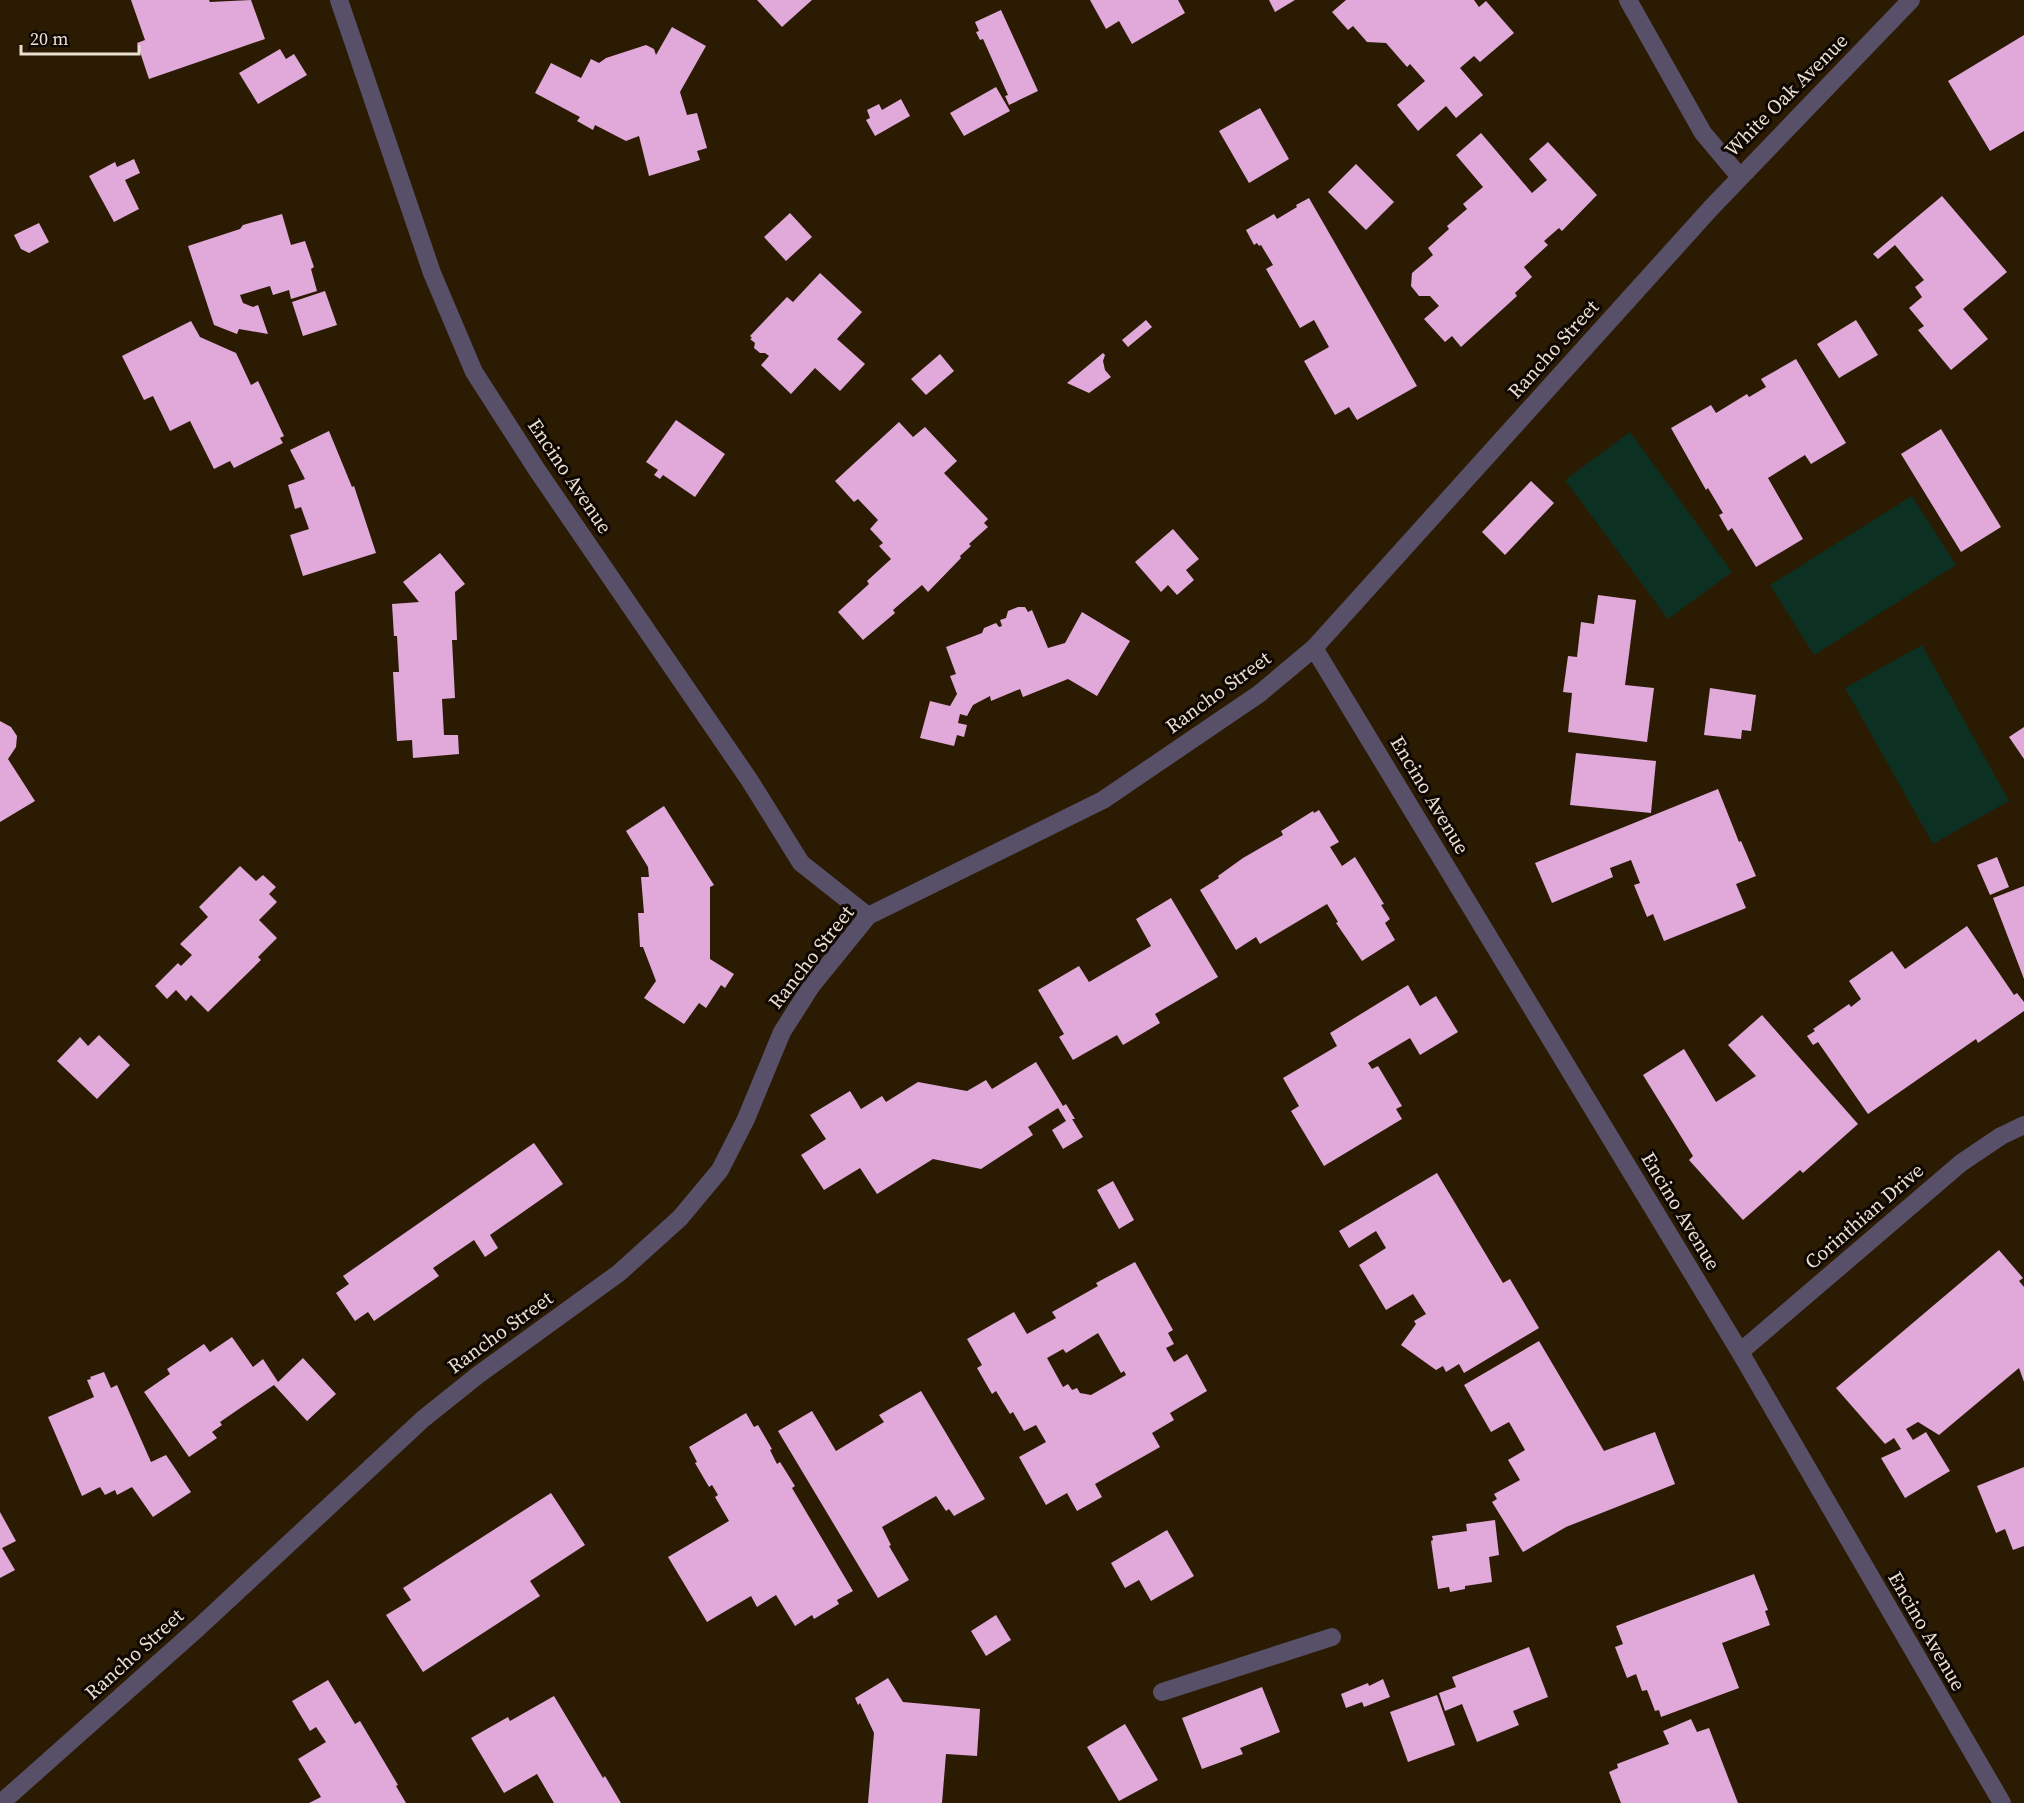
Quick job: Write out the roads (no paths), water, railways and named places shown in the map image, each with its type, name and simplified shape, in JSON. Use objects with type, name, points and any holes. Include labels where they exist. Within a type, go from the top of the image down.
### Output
[{"type":"street","name":"Encino Avenue","points":[[339,0],[432,273],[474,372],[537,470],[750,781],[801,863],[868,916]]},
{"type":"street","name":"White Oak Avenue","points":[[1628,0],[1703,133],[1740,177],[1911,0]]},
{"type":"street","name":"Rancho Street","points":[[2,1803],[198,1628],[423,1419],[478,1375],[619,1273],[680,1218],[720,1170],[746,1119],[782,1032],[812,985],[868,916],[1103,800],[1259,694],[1314,648],[1740,177]]},
{"type":"street","name":"Encino Avenue","points":[[1314,648],[1740,1352],[2002,1803]]},
{"type":"street","name":"Corinthian Drive","points":[[1740,1352],[1961,1163],[2001,1136],[2024,1125]]},
{"type":"street","points":[[1162,1692],[1332,1637]]}]
